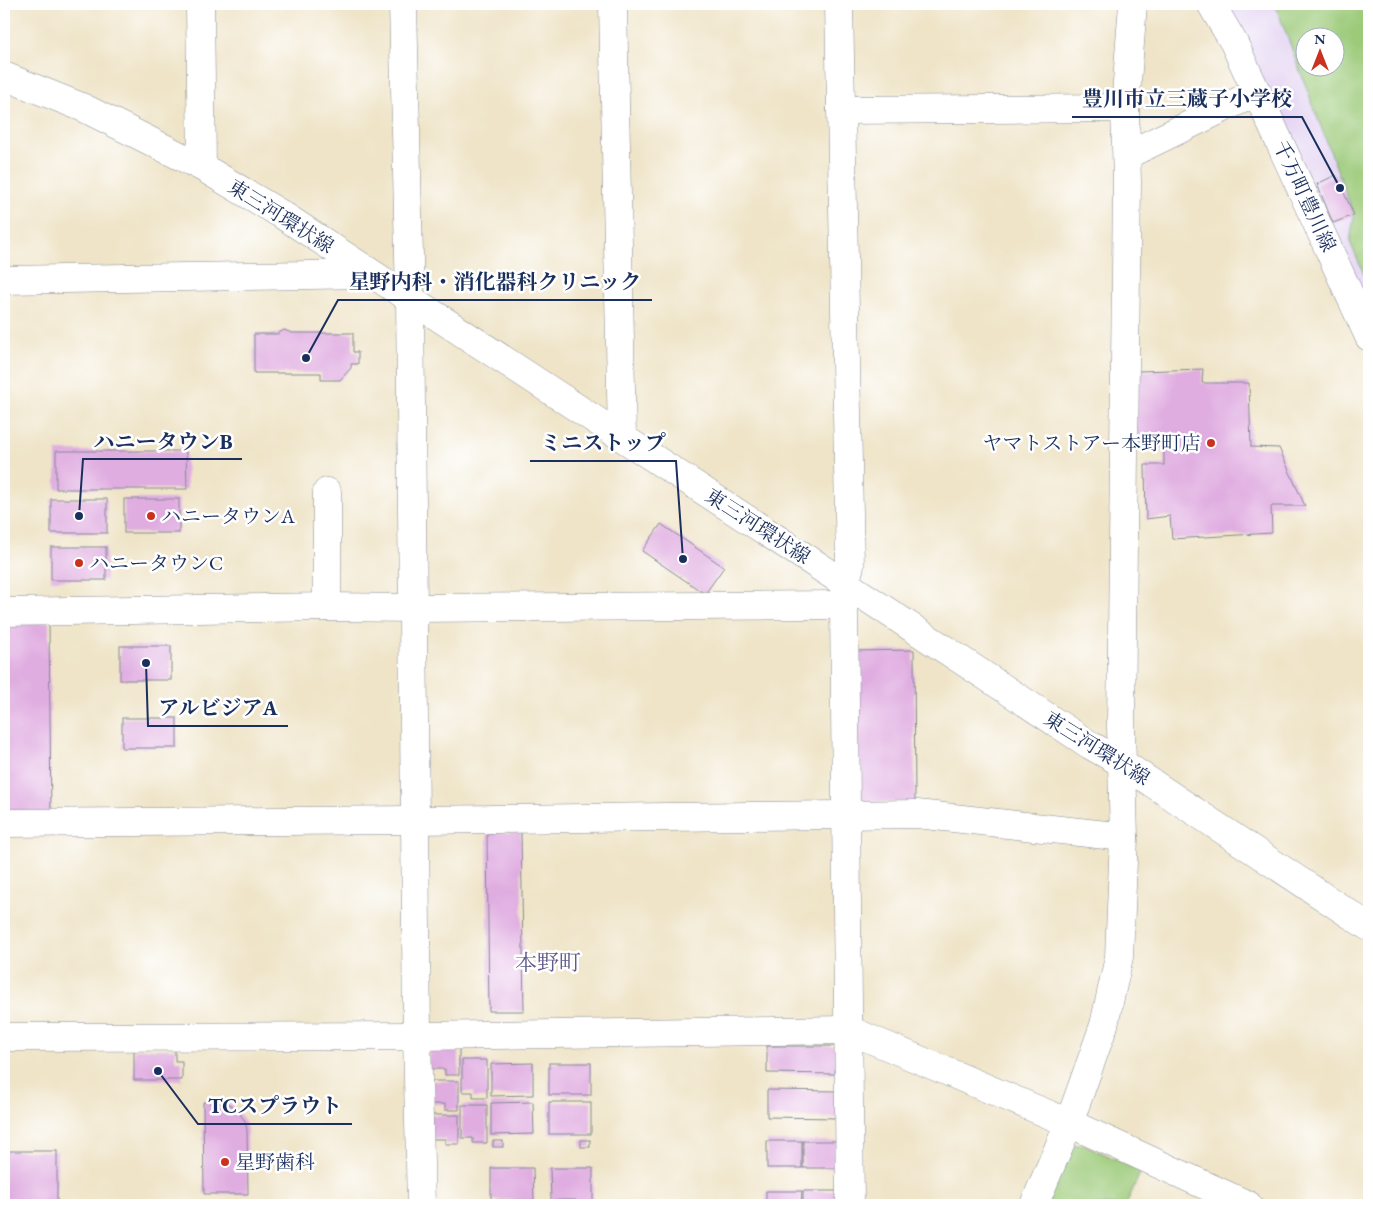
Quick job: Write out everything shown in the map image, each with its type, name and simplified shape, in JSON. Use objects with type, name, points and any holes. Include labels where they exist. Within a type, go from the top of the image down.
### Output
[{"type":"street","points":[[200,4],[202,167]]},
{"type":"street","points":[[403,4],[410,298],[417,1036],[421,1205]]},
{"type":"street","points":[[613,4],[622,437]]},
{"type":"street","points":[[840,4],[850,566],[844,595],[850,1205]]},
{"type":"street","points":[[1034,1205],[1069,1123],[1104,1025],[1120,957],[1124,836],[1121,727],[1127,155],[1125,108],[1133,4]]},
{"type":"street","name":"千万町豊川線","points":[[1211,4],[1234,43],[1369,337]]},
{"type":"street","name":"東三河環状線","points":[[4,76],[84,108],[202,167],[281,214],[622,437],[844,595],[1122,763],[1369,927]]},
{"type":"street","points":[[1127,155],[1257,92]]},
{"type":"street","points":[[842,110],[1125,108]]},
{"type":"street","points":[[4,280],[371,274]]},
{"type":"street","points":[[327,492],[327,607]]},
{"type":"street","points":[[4,612],[327,607],[412,608],[844,595]]},
{"type":"street","points":[[4,823],[917,814],[1124,836]]},
{"type":"street","points":[[4,1037],[417,1036],[849,1030],[1069,1123],[1248,1205]]},
{"type":"shaded area","points":[[1223,4],[1369,4],[1369,308]]},
{"type":"green space","points":[[1275,4],[1369,4],[1369,286],[1350,242],[1354,215],[1303,78],[1346,78],[1346,28],[1296,28],[1296,60]]},
{"type":"green space","points":[[1083,1144],[1141,1171],[1126,1205],[1045,1205],[1070,1146]]},
{"type":"building","points":[[1336,175],[1354,215],[1333,223],[1317,184]]},
{"type":"building","points":[[284,330],[292,333],[353,333],[353,352],[358,352],[358,364],[351,364],[351,368],[340,380],[321,380],[321,373],[254,373],[254,334],[277,334]]},
{"type":"building","points":[[1203,369],[1202,383],[1249,383],[1251,447],[1279,448],[1305,506],[1271,506],[1272,533],[1172,539],[1170,516],[1146,519],[1145,465],[1164,465],[1164,446],[1135,447],[1138,371]]},
{"type":"building","points":[[56,451],[186,451],[187,489],[56,489]]},
{"type":"building","points":[[51,499],[107,499],[107,533],[51,533]]},
{"type":"building","name":"ハニータウンA","points":[[124,499],[179,499],[179,533],[124,533]]},
{"type":"building","points":[[661,524],[724,567],[705,594],[642,551]]},
{"type":"building","name":"ハニータウンC","points":[[51,547],[106,547],[106,580],[51,580]]},
{"type":"building","points":[[49,622],[51,816],[4,816],[4,623]]},
{"type":"building","points":[[120,646],[171,646],[171,680],[120,680]]},
{"type":"building","points":[[914,650],[915,802],[852,802],[850,651]]},
{"type":"building","points":[[122,718],[177,718],[177,748],[122,748]]},
{"type":"building","points":[[521,832],[524,1011],[489,1011],[487,833]]},
{"type":"building","points":[[428,1046],[459,1046],[459,1075],[445,1075],[445,1069],[428,1069]]},
{"type":"building","points":[[767,1046],[838,1046],[838,1074],[767,1073]]},
{"type":"building","points":[[134,1049],[175,1049],[175,1061],[182,1061],[182,1080],[134,1080]]},
{"type":"building","points":[[462,1060],[487,1060],[487,1098],[473,1098],[473,1092],[462,1092]]},
{"type":"building","points":[[533,1063],[533,1095],[491,1096],[491,1064]]},
{"type":"building","points":[[549,1063],[591,1063],[591,1095],[549,1095]]},
{"type":"building","points":[[428,1081],[459,1081],[459,1110],[445,1110],[445,1104],[428,1104]]},
{"type":"building","points":[[767,1090],[838,1091],[838,1118],[767,1117]]},
{"type":"building","name":"星野歯科","points":[[203,1102],[230,1104],[245,1121],[247,1130],[248,1194],[204,1194]]},
{"type":"building","points":[[533,1102],[534,1134],[491,1135],[491,1103]]},
{"type":"building","points":[[549,1102],[591,1102],[591,1134],[549,1134]]},
{"type":"building","points":[[462,1105],[487,1105],[487,1143],[473,1143],[473,1138],[462,1138]]},
{"type":"building","points":[[428,1115],[459,1115],[459,1144],[445,1144],[445,1139],[428,1139]]},
{"type":"building","points":[[581,1140],[590,1140],[590,1147],[581,1147]]},
{"type":"building","points":[[493,1141],[503,1141],[503,1147],[493,1147]]},
{"type":"building","points":[[767,1141],[802,1141],[802,1168],[767,1168]]},
{"type":"building","points":[[803,1141],[838,1141],[838,1168],[803,1168]]},
{"type":"building","points":[[4,1151],[57,1151],[57,1205],[4,1205]]},
{"type":"building","points":[[491,1168],[533,1168],[534,1200],[491,1200]]},
{"type":"building","points":[[550,1168],[593,1168],[593,1205],[576,1205],[576,1200],[551,1200]]},
{"type":"building","points":[[766,1191],[802,1191],[801,1205],[766,1205]]},
{"type":"building","points":[[803,1191],[837,1191],[837,1205],[803,1205]]},
{"type":"place","name":"豊川市立三蔵子小学校","points":[[1340,188]]},
{"type":"place","name":"星野内科・消化器科クリニック","points":[[306,358]]},
{"type":"place","name":"ヤマトストアー本野町店","points":[[1211,443]]},
{"type":"place","name":"ハニータウンB","points":[[79,516]]},
{"type":"place","name":"ハニータウンA","points":[[151,516]]},
{"type":"place","name":"ミニストップ","points":[[683,559]]},
{"type":"place","name":"ハニータウンC","points":[[79,563]]},
{"type":"place","name":"アルビジアA","points":[[146,663]]},
{"type":"place","name":"TCスプラウト","points":[[158,1071]]},
{"type":"place","name":"星野歯科","points":[[225,1162]]},
{"type":"district","name":"本野町","points":[[548,962]]}]
